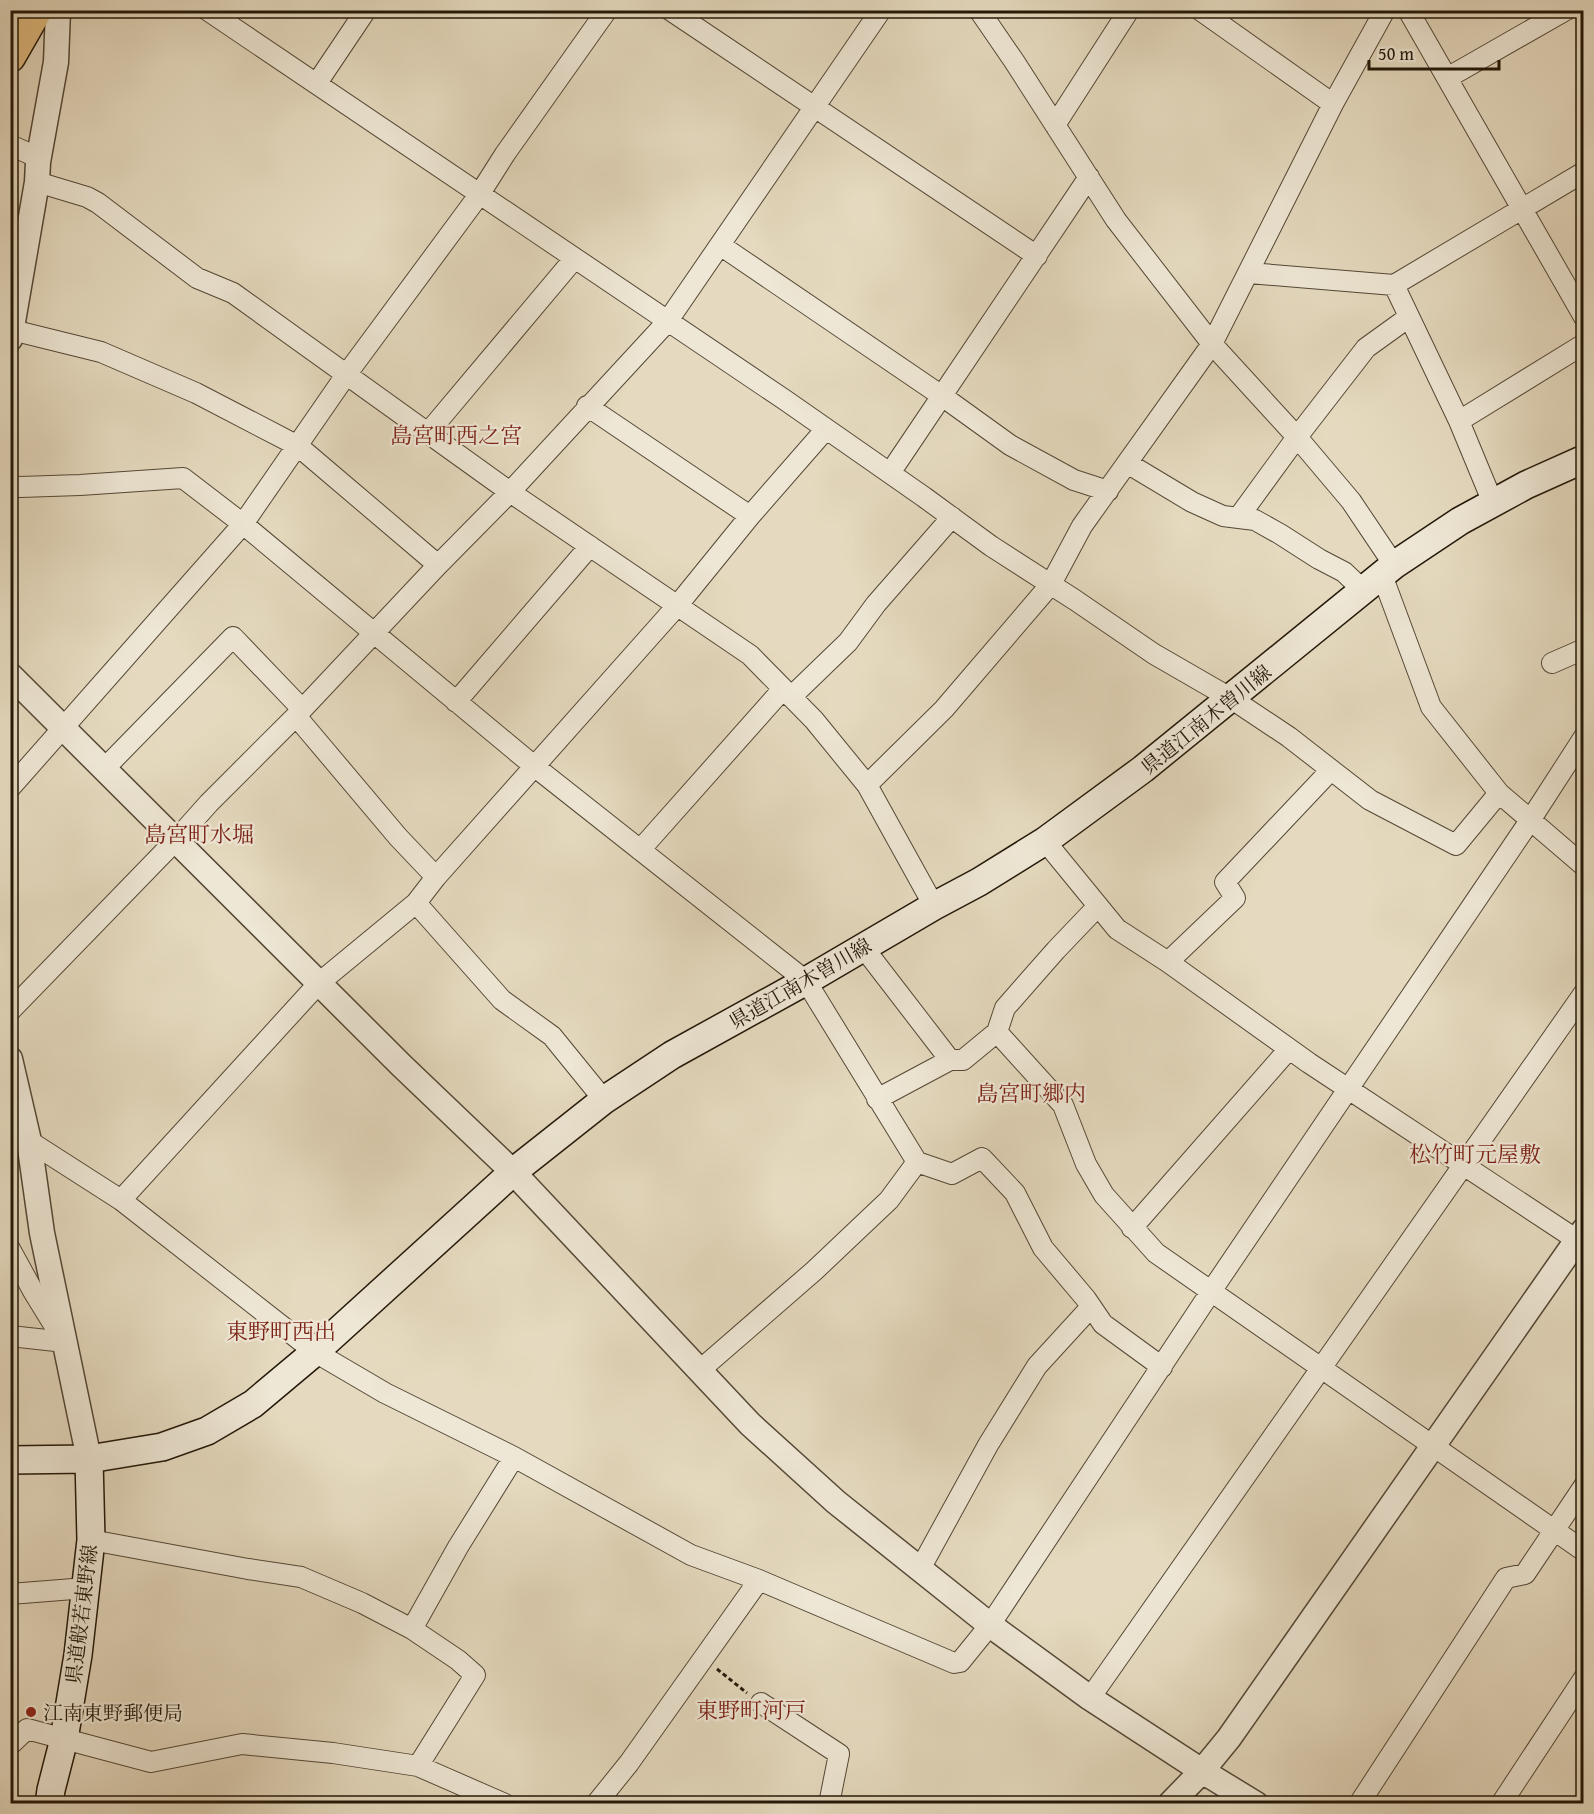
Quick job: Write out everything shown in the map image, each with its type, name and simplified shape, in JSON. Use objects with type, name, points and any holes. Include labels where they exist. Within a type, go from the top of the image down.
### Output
[{"type":"main road","points":[[10,57],[37,10]]},
{"type":"main road","name":"県道江南木曽川線","points":[[10,1460],[90,1459],[162,1447],[207,1431],[253,1404],[315,1352],[513,1172],[604,1100],[672,1055],[979,882],[1045,841],[1143,769],[1232,699],[1380,577],[1460,521],[1526,485],[1584,459]]},
{"type":"main road","name":"県道般若東野線","points":[[47,1799],[64,1739],[78,1655],[91,1540],[90,1459]]},
{"type":"street","points":[[58,10],[56,62],[11,334],[100,352],[196,393],[298,446],[438,565]]},
{"type":"street","points":[[207,10],[826,429],[991,546],[1154,654],[1232,699],[1289,737],[1370,800],[1456,845],[1499,793]]},
{"type":"street","points":[[317,83],[366,10]]},
{"type":"street","points":[[10,788],[243,524],[346,375],[479,195],[606,10]]},
{"type":"street","points":[[670,10],[1036,256]]},
{"type":"street","points":[[10,1011],[510,492],[667,322],[881,10]]},
{"type":"street","points":[[979,10],[1116,220],[1212,344],[1297,437],[1351,501],[1431,707],[1499,793],[1584,866]]},
{"type":"street","points":[[1055,125],[1129,10]]},
{"type":"street","points":[[1200,10],[1333,104]]},
{"type":"street","points":[[867,784],[944,709],[1051,584],[1082,526],[1212,344],[1333,104],[1385,10]]},
{"type":"street","points":[[1408,10],[1584,317]]},
{"type":"street","points":[[1447,78],[1566,10]]},
{"type":"street","points":[[10,145],[39,158]]},
{"type":"street","points":[[1249,273],[1394,285],[1584,172]]},
{"type":"street","points":[[890,473],[1089,177]]},
{"type":"street","points":[[36,182],[87,197],[98,203],[197,278],[233,293],[427,434],[750,655],[814,720],[867,784],[934,906]]},
{"type":"street","points":[[720,245],[1010,445],[1074,480],[1107,491]]},
{"type":"street","points":[[427,434],[574,259]]},
{"type":"street","points":[[1394,285],[1458,421],[1493,503]]},
{"type":"street","points":[[1238,518],[1366,348],[1409,317]]},
{"type":"street","points":[[1458,421],[1584,344]]},
{"type":"street","points":[[587,406],[750,516]]},
{"type":"street","points":[[121,1200],[319,983],[416,903],[677,606],[750,516],[826,429]]},
{"type":"street","points":[[1127,464],[1192,502],[1223,516],[1255,520],[1344,572],[1380,577]]},
{"type":"street","points":[[10,486],[80,486],[183,478],[243,524],[534,766],[806,981],[917,1162],[952,1174],[982,1158],[1015,1193],[1043,1248],[1102,1324],[1162,1367]]},
{"type":"street","points":[[640,850],[787,693],[848,642],[876,604],[952,517]]},
{"type":"street","points":[[456,702],[590,546]]},
{"type":"street","points":[[105,768],[233,637],[299,712],[398,837],[436,878]]},
{"type":"street","points":[[1552,663],[1584,649]]},
{"type":"street","points":[[10,675],[319,983],[513,1172],[750,1424],[837,1502],[990,1625],[1090,1698],[1202,1771],[1256,1803]]},
{"type":"street","points":[[29,1141],[121,1200],[315,1352],[385,1393],[514,1457],[691,1554],[759,1580],[954,1663],[960,1662],[990,1625],[1584,737]]},
{"type":"street","points":[[1168,962],[1235,898],[1225,882],[1330,771]]},
{"type":"street","points":[[1045,841],[1117,929],[1463,1166],[1580,1235],[1229,1738],[1202,1771],[1170,1803]]},
{"type":"street","points":[[416,903],[502,1000],[552,1036],[604,1100]]},
{"type":"street","points":[[877,1099],[950,1059],[963,1060],[997,1032],[1005,1008],[1098,906]]},
{"type":"street","points":[[863,947],[950,1059]]},
{"type":"street","points":[[1090,1698],[1584,993]]},
{"type":"street","points":[[997,1032],[1063,1106],[1086,1164],[1104,1195],[1156,1253],[1584,1551]]},
{"type":"street","points":[[1132,1228],[1290,1049]]},
{"type":"street","points":[[10,1059],[29,1141],[42,1233],[90,1459]]},
{"type":"street","points":[[700,1370],[814,1270],[880,1208],[917,1162]]},
{"type":"street","points":[[10,1249],[65,1342]]},
{"type":"street","points":[[920,1569],[988,1445],[1037,1366],[1091,1307]]},
{"type":"street","points":[[10,1336],[65,1342]]},
{"type":"street","points":[[412,1629],[458,1547],[514,1457]]},
{"type":"street","points":[[1359,1803],[1506,1578],[1525,1574],[1584,1486]]},
{"type":"street","points":[[91,1540],[248,1569],[301,1576],[362,1603],[412,1629],[458,1660],[475,1675],[418,1766]]},
{"type":"street","points":[[596,1803],[629,1763],[759,1580]]},
{"type":"street","points":[[10,1593],[86,1588]]},
{"type":"street","points":[[1501,1803],[1584,1678]]},
{"type":"street","points":[[761,1703],[839,1755],[829,1803]]},
{"type":"street","points":[[10,1745],[27,1729],[152,1762],[242,1743],[333,1753],[418,1766],[505,1803]]},
{"type":"path","points":[[702,1658],[761,1703]]},
{"type":"place","name":"江南東野郵便局","points":[[31,1712]]},
{"type":"district","name":"島宮町西之宮","points":[[456,435]]},
{"type":"district","name":"島宮町水堀","points":[[199,834]]},
{"type":"district","name":"島宮町郷内","points":[[1031,1093]]},
{"type":"district","name":"松竹町元屋敷","points":[[1475,1154]]},
{"type":"district","name":"東野町西出","points":[[281,1331]]},
{"type":"district","name":"東野町河戸","points":[[751,1710]]}]
